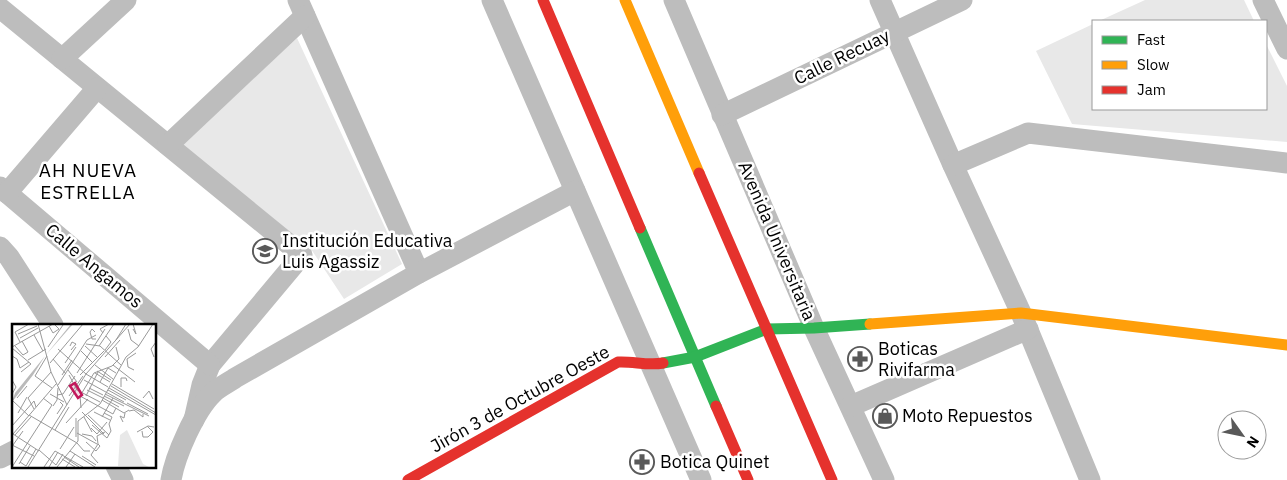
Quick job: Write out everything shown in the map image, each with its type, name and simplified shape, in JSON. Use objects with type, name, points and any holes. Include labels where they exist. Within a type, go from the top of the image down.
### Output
[{"type":"main road","points":[[543,0],[748,480]]},
{"type":"main road","points":[[625,0],[832,480]]},
{"type":"main road","points":[[767,329],[1024,321],[1287,345]]},
{"type":"main road","name":"Jirón 3 de Octubre Oeste","points":[[408,480],[618,362],[629,361],[652,364],[695,357],[767,329]]},
{"type":"street","points":[[62,59],[126,0]]},
{"type":"street","points":[[492,0],[701,480]]},
{"type":"street","name":"Avenida Universitaria","points":[[674,0],[814,328],[884,480]]},
{"type":"street","points":[[880,0],[1024,321],[1090,480]]},
{"type":"street","name":"Calle Recuay","points":[[722,115],[962,0]]},
{"type":"street","points":[[1263,0],[1287,49]]},
{"type":"street","points":[[0,8],[302,255],[210,365],[202,385],[194,420],[173,469],[171,480]]},
{"type":"street","points":[[168,146],[302,8],[419,273]]},
{"type":"street","points":[[4,190],[97,88]]},
{"type":"street","points":[[953,165],[1028,133],[1287,163]]},
{"type":"street","name":"Calle Angamos","points":[[4,190],[210,365]]},
{"type":"street","points":[[194,420],[212,394],[235,378],[419,273],[575,191]]},
{"type":"street","points":[[3,255],[52,324]]},
{"type":"street","points":[[851,406],[1024,321]]},
{"type":"street","points":[[0,458],[12,452]]},
{"type":"street","points":[[117,468],[123,480]]},
{"type":"shaded area","points":[[1145,0],[1244,0],[1254,20],[1101,20]]},
{"type":"shaded area","points":[[1092,24],[1092,110],[1267,110],[1267,46],[1287,86],[1287,142],[1072,124],[1036,51]]},
{"type":"shaded area","points":[[297,38],[402,264],[344,299],[311,249],[182,145]]},
{"type":"traffic: fast","points":[[640,228],[716,406]]},
{"type":"traffic: fast","points":[[663,363],[695,357],[767,329],[870,324]]},
{"type":"traffic: slow","points":[[625,0],[699,173]]},
{"type":"traffic: slow","points":[[870,324],[1021,313],[1287,345]]},
{"type":"traffic: jam","points":[[543,0],[640,228]]},
{"type":"traffic: jam","points":[[699,173],[832,480]]},
{"type":"traffic: jam","points":[[408,480],[618,362],[663,363]]},
{"type":"traffic: jam","points":[[716,406],[748,480]]},
{"type":"place","name":"Institución Educativa Luis Agassiz","points":[[265,251]]},
{"type":"place","name":"Boticas Rivifarma","points":[[860,359]]},
{"type":"place","name":"Moto Repuestos","points":[[885,416]]},
{"type":"place","name":"Botica Quinet","points":[[642,462]]},
{"type":"district","name":"AH NUEVA ESTRELLA","points":[[88,181]]}]
